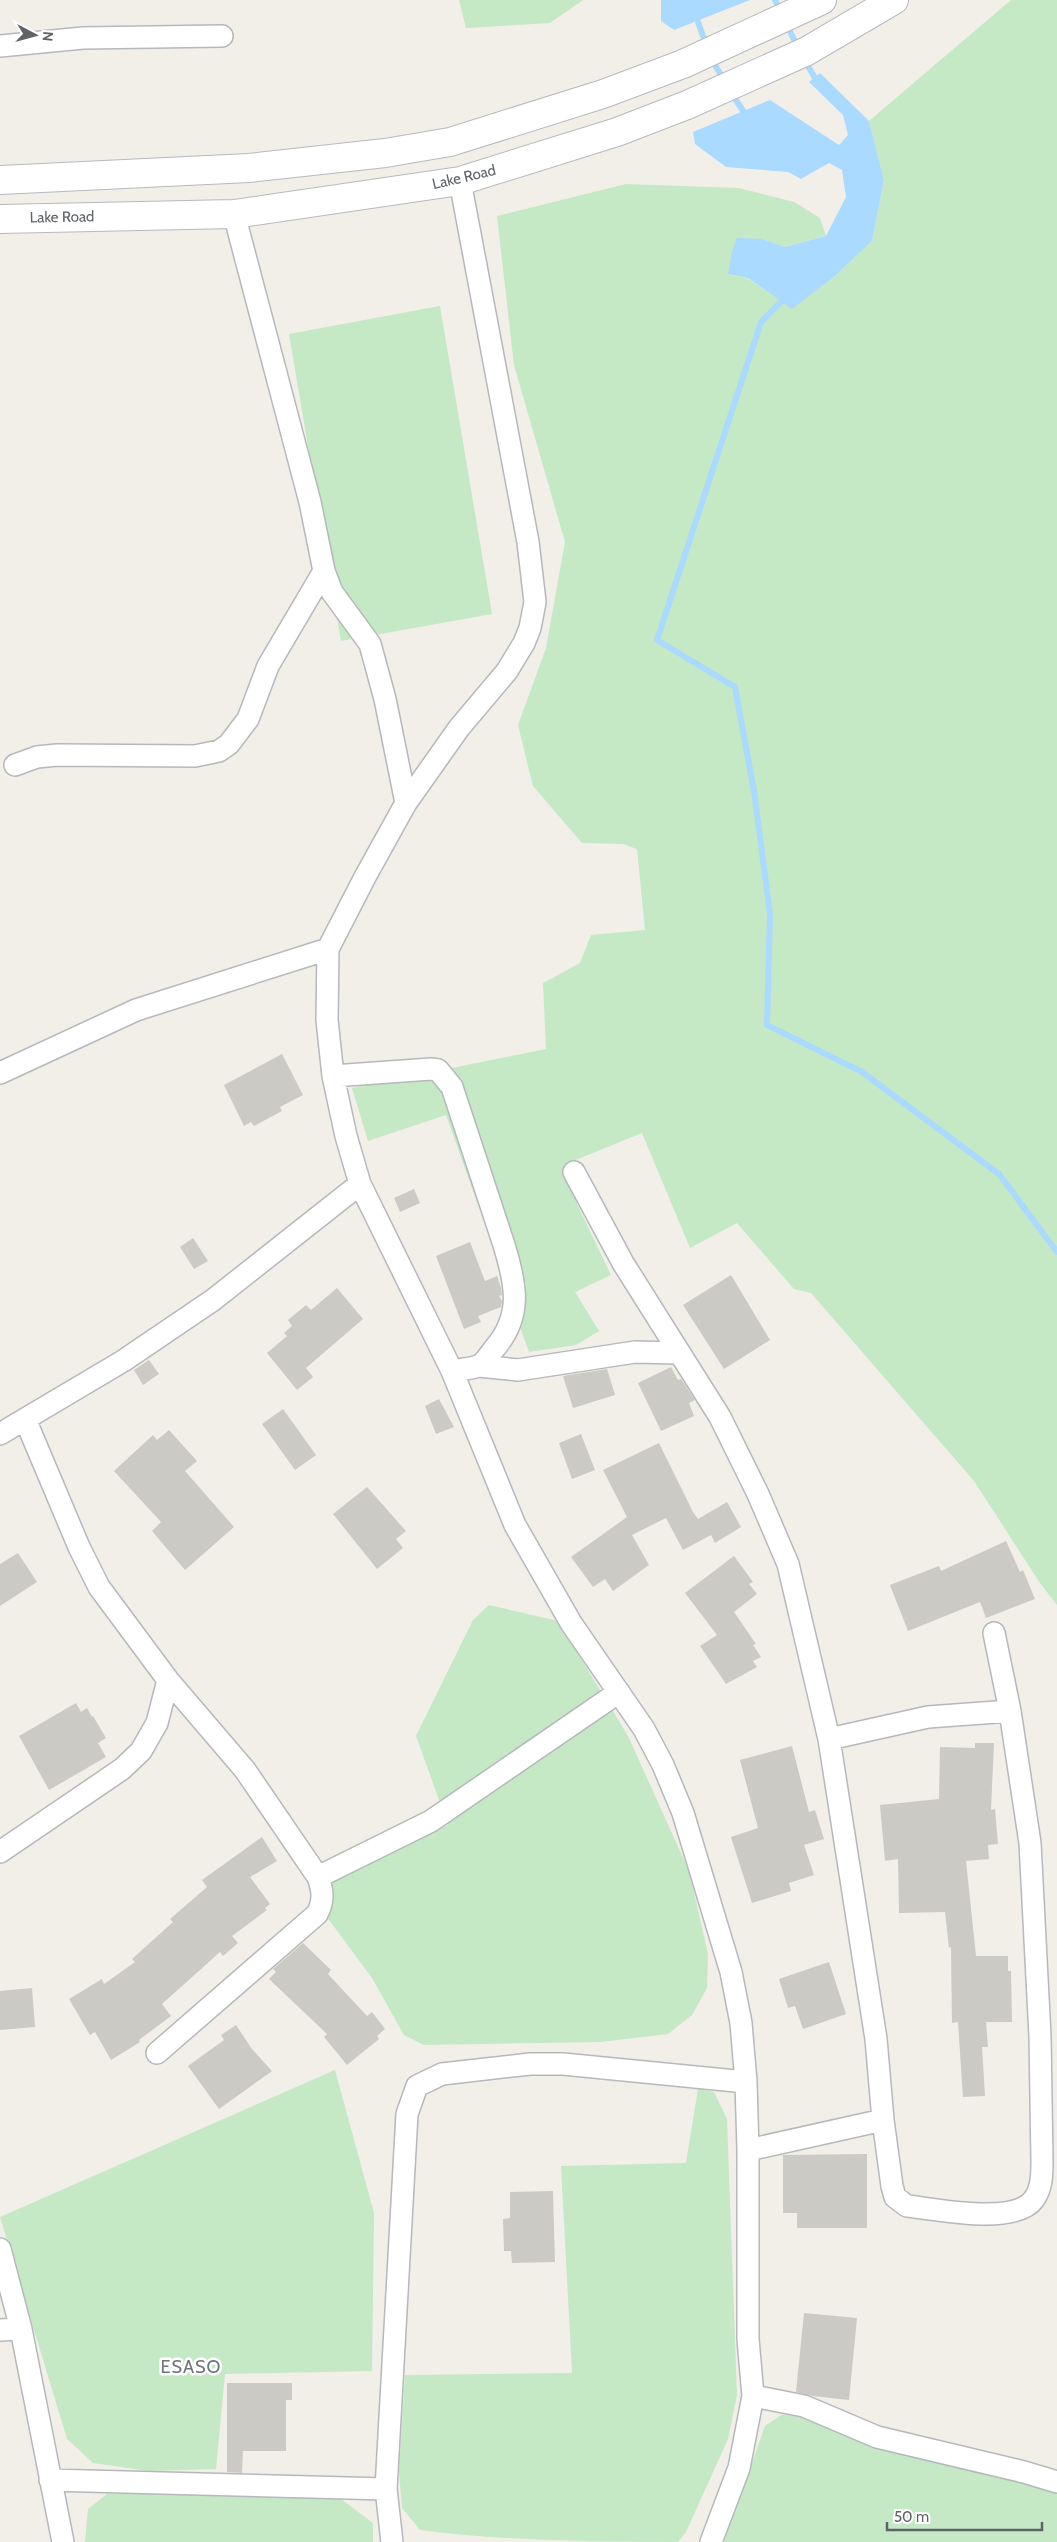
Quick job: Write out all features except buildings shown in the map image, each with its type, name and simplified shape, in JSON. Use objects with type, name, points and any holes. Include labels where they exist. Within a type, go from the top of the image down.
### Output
[{"type":"main road","points":[[0,180],[249,168],[394,152],[450,142],[603,94],[683,64],[792,16],[822,0]]},
{"type":"main road","name":"Lake Road","points":[[0,219],[234,214],[460,182],[617,132],[687,105],[807,50],[894,0]]},
{"type":"street","points":[[0,46],[83,38],[222,36]]},
{"type":"street","points":[[460,182],[528,542],[535,602],[530,628],[524,644],[507,671],[459,728],[406,803],[364,877],[328,949],[327,1020],[333,1076],[346,1136],[360,1184],[452,1371],[514,1525],[570,1623],[644,1729],[683,1813],[731,1972],[741,2023],[746,2082],[748,2339],[753,2396],[739,2468],[711,2542]]},
{"type":"street","points":[[234,214],[310,502],[324,571],[332,592],[370,644],[385,699],[406,803]]},
{"type":"street","points":[[14,765],[37,757],[57,755],[195,756],[219,751],[238,736],[248,719],[268,666],[324,571]]},
{"type":"street","points":[[0,1073],[136,1010],[328,949]]},
{"type":"street","points":[[333,1076],[431,1069],[438,1070],[452,1087],[506,1253],[515,1296],[513,1320],[503,1339],[480,1366]]},
{"type":"street","points":[[574,1172],[623,1264],[678,1354],[720,1417],[758,1494],[788,1564],[829,1739],[876,2039],[883,2120],[892,2186],[899,2202],[907,2206],[1001,2214],[1024,2208],[1034,2199],[1042,2181],[1036,1959],[1030,1843],[1010,1711],[994,1633]]},
{"type":"street","points":[[0,1434],[124,1361],[213,1300],[360,1184]]},
{"type":"street","points":[[452,1371],[480,1366],[518,1370],[635,1352],[678,1354]]},
{"type":"street","points":[[25,1419],[79,1547],[99,1587],[168,1680],[245,1770],[318,1877],[323,1896],[317,1914],[157,2053]]},
{"type":"street","points":[[0,1852],[122,1769],[141,1750],[157,1723],[168,1680]]},
{"type":"street","points":[[318,1877],[431,1821],[619,1692]]},
{"type":"street","points":[[829,1739],[928,1717],[1010,1711]]},
{"type":"street","points":[[397,2540],[386,2489],[407,2114],[417,2086],[442,2074],[538,2064],[587,2066],[746,2082]]},
{"type":"street","points":[[748,2150],[883,2120]]},
{"type":"street","points":[[0,2249],[21,2329],[63,2542]]},
{"type":"street","points":[[0,2330],[21,2329]]},
{"type":"street","points":[[753,2396],[804,2406],[877,2437],[1024,2472],[1057,2482]]},
{"type":"street","points":[[50,2480],[386,2489]]},
{"type":"green space","points":[[459,0],[583,0],[550,23],[466,28]]},
{"type":"green space","points":[[1011,0],[1057,0],[1057,1605],[1040,1583],[974,1481],[811,1293],[794,1289],[737,1223],[690,1248],[642,1133],[566,1164],[577,1204],[611,1275],[575,1292],[599,1331],[576,1345],[529,1352],[519,1324],[526,1283],[479,1208],[446,1115],[368,1141],[352,1088],[546,1049],[543,983],[580,963],[591,935],[645,930],[637,849],[623,844],[582,843],[533,786],[518,725],[546,648],[565,542],[514,365],[497,216],[626,184],[739,188],[794,202],[820,218],[826,236],[785,247],[762,239],[728,274],[747,278],[792,308],[835,276],[872,241],[884,180],[869,121]]},
{"type":"green space","points":[[440,306],[492,614],[341,641],[289,334]]},
{"type":"green space","points":[[489,1605],[558,1621],[628,1736],[689,1871],[708,1954],[707,1988],[692,2015],[668,2034],[600,2042],[424,2045],[404,2035],[372,1978],[318,1905],[326,1879],[448,1825],[416,1736],[473,1620]]},
{"type":"green space","points":[[335,2070],[374,2213],[372,2371],[225,2374],[216,2469],[149,2471],[93,2463],[67,2439],[0,2217]]},
{"type":"green space","points":[[698,2089],[714,2092],[727,2119],[737,2395],[728,2439],[686,2532],[678,2542],[646,2542],[517,2539],[420,2530],[402,2508],[399,2472],[405,2375],[572,2373],[561,2166],[686,2163]]},
{"type":"green space","points":[[794,2414],[1057,2494],[1057,2542],[724,2542],[765,2426],[781,2415]]},
{"type":"green space","points":[[310,2491],[341,2499],[373,2523],[373,2542],[85,2542],[88,2509],[107,2494]]},
{"type":"water","points":[[661,0],[750,0],[674,30],[661,21]]},
{"type":"water","points":[[820,73],[869,121],[884,180],[872,241],[835,276],[792,309],[748,278],[728,274],[737,238],[762,239],[785,247],[826,236],[846,197],[842,170],[829,163],[801,179],[788,172],[726,167],[695,144],[693,132],[770,100],[839,145],[848,135],[843,115],[809,82]]},
{"type":"waterway","points":[[690,0],[707,47]]},
{"type":"waterway","points":[[775,0],[781,12]]},
{"type":"waterway","points":[[786,23],[798,48]]},
{"type":"waterway","points":[[711,58],[725,82]]},
{"type":"waterway","points":[[804,59],[819,85]]},
{"type":"waterway","points":[[731,93],[748,118]]},
{"type":"waterway","points":[[786,297],[761,322],[657,640],[735,687],[754,791],[770,914],[767,1025],[862,1072],[999,1174],[1057,1252]]},
{"type":"district","name":"ESASO","points":[[191,2367]]}]
